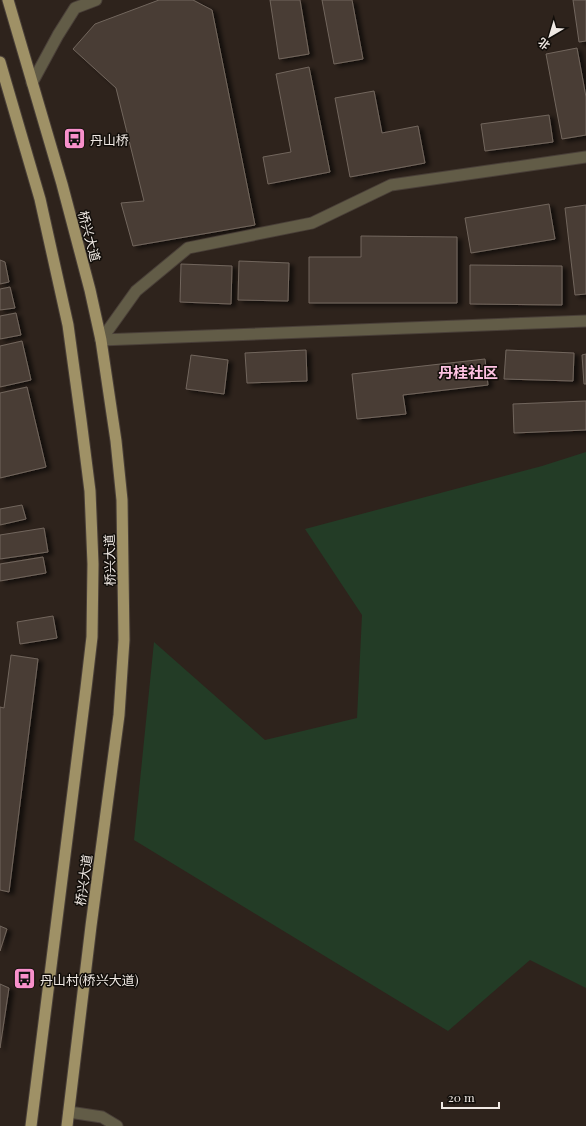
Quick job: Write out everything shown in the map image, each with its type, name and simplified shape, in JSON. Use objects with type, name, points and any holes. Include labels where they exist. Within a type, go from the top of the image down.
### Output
[{"type":"main road","name":"桥兴大道","points":[[8,2],[72,222],[90,290],[101,340],[116,441],[122,500],[124,640],[119,715],[90,934],[67,1126]]},
{"type":"main road","name":"桥兴大道","points":[[0,62],[40,199],[68,325],[90,491],[93,564],[92,637],[31,1126]]},
{"type":"street","points":[[32,83],[58,35],[75,8],[96,0]]},
{"type":"street","points":[[101,340],[136,291],[188,248],[312,223],[391,185],[586,156]]},
{"type":"street","points":[[101,340],[586,321]]},
{"type":"street","points":[[69,1112],[102,1117],[117,1126]]},
{"type":"green space","points":[[586,452],[586,988],[530,960],[448,1031],[134,840],[154,642],[265,740],[357,718],[362,615],[305,529],[542,466]]},
{"type":"building","points":[[159,0],[193,0],[212,10],[255,225],[133,246],[121,203],[144,201],[116,88],[73,49],[95,24]]},
{"type":"building","points":[[270,0],[300,0],[309,54],[279,59]]},
{"type":"building","points":[[322,0],[352,0],[363,59],[334,64]]},
{"type":"building","points":[[573,0],[586,0],[586,41],[579,42]]},
{"type":"building","points":[[577,48],[586,97],[586,135],[562,139],[546,54]]},
{"type":"building","points":[[309,67],[330,172],[268,184],[263,157],[291,152],[276,74]]},
{"type":"building","points":[[374,91],[382,133],[418,126],[425,163],[350,177],[335,98]]},
{"type":"building","points":[[549,115],[553,142],[485,151],[481,124]]},
{"type":"building","points":[[549,204],[555,239],[471,253],[465,218]]},
{"type":"building","points":[[586,205],[586,294],[575,295],[565,208]]},
{"type":"building","points":[[361,236],[457,237],[457,303],[309,303],[309,257],[361,257]]},
{"type":"building","points":[[0,260],[5,262],[9,282],[0,284]]},
{"type":"building","points":[[239,261],[289,263],[288,301],[238,300]]},
{"type":"building","points":[[181,264],[232,266],[231,304],[180,302]]},
{"type":"building","points":[[470,265],[562,266],[562,305],[470,304]]},
{"type":"building","points":[[10,287],[15,308],[0,310],[0,289]]},
{"type":"building","points":[[16,313],[21,335],[0,339],[0,316]]},
{"type":"building","points":[[22,341],[31,380],[0,387],[0,346]]},
{"type":"building","points":[[306,350],[307,381],[247,383],[245,353]]},
{"type":"building","points":[[506,350],[574,353],[573,381],[504,379]]},
{"type":"building","points":[[586,354],[586,384],[584,384],[582,355]]},
{"type":"building","points":[[191,355],[228,360],[224,394],[186,389]]},
{"type":"building","points":[[485,359],[488,385],[403,395],[406,414],[357,419],[352,374]]},
{"type":"building","points":[[27,387],[46,467],[0,478],[0,393]]},
{"type":"building","points":[[586,401],[586,430],[514,433],[513,404]]},
{"type":"building","points":[[22,505],[26,519],[0,525],[0,509]]},
{"type":"building","points":[[44,528],[48,552],[0,559],[0,535]]},
{"type":"building","points":[[43,557],[46,573],[0,581],[0,564]]},
{"type":"building","points":[[53,616],[57,638],[20,644],[17,622]]},
{"type":"building","points":[[11,655],[38,659],[9,892],[0,890],[0,707],[4,708]]},
{"type":"building","points":[[0,926],[7,929],[0,951]]},
{"type":"building","points":[[0,984],[9,988],[0,1048]]},
{"type":"place","name":"丹山桥","points":[[75,139]]},
{"type":"place","name":"丹山村(桥兴大道)","points":[[24,979]]},
{"type":"district","name":"丹桂社区","points":[[468,372]]}]
